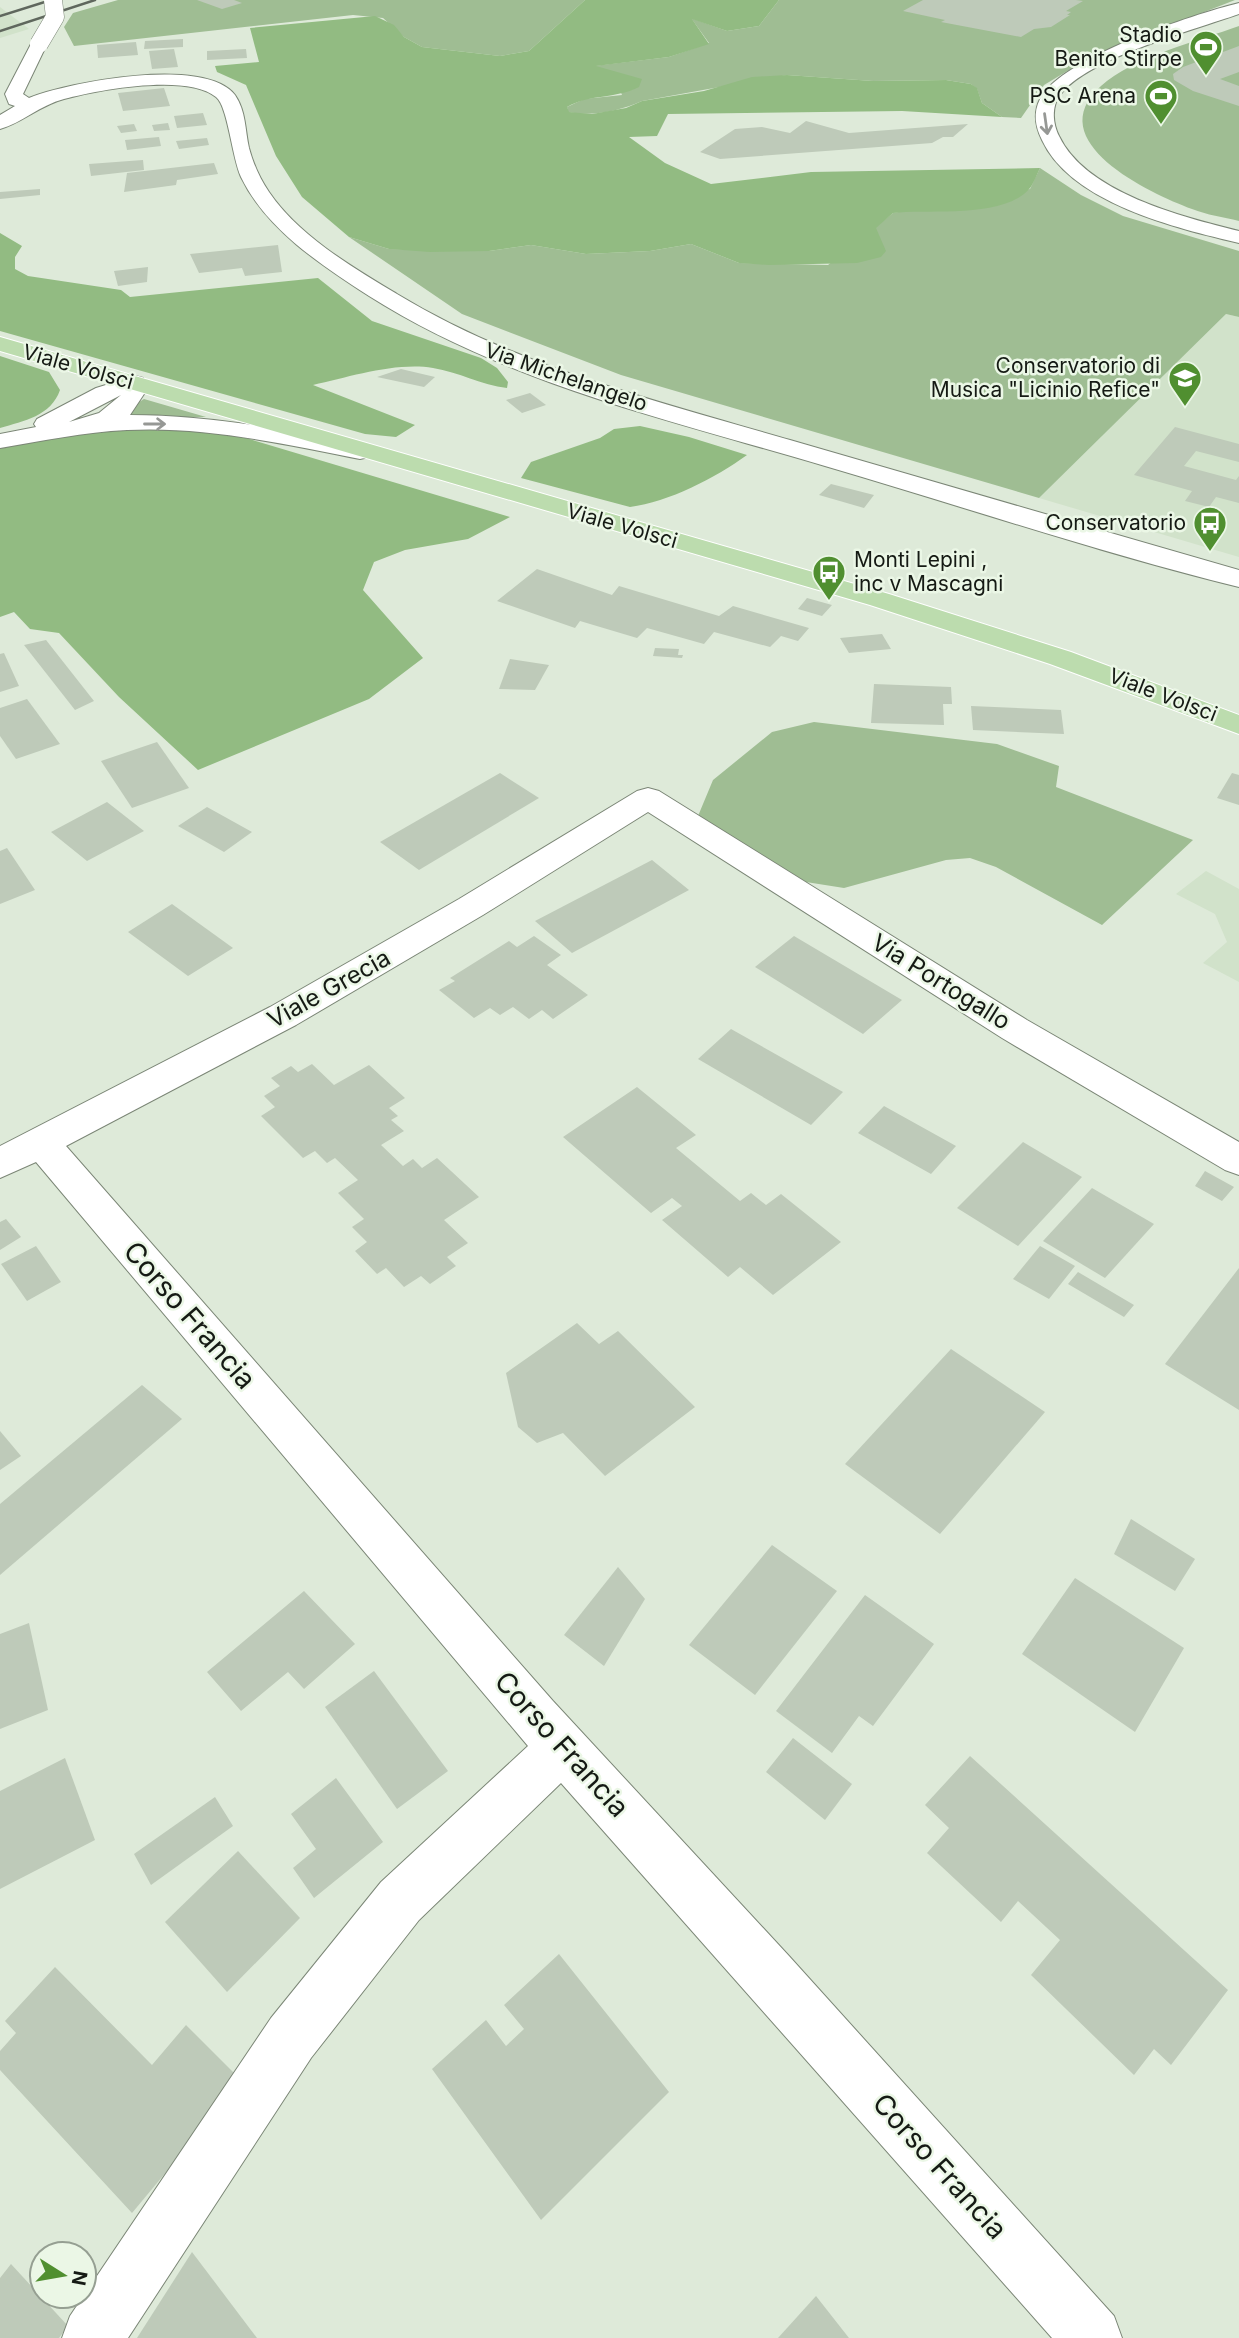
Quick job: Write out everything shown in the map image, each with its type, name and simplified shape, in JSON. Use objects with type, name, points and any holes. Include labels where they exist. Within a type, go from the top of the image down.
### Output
[{"type":"main road","name":"Viale Volsci","points":[[0,344],[360,453],[898,604],[1138,684],[1239,725]]},
{"type":"street","points":[[30,104],[15,100],[14,94],[56,17],[58,8],[53,0]]},
{"type":"street","points":[[1239,8],[1081,69],[1056,89],[1044,112],[1048,137],[1057,150],[1102,188],[1165,218],[1239,237]]},
{"type":"street","name":"Via Michelangelo","points":[[0,123],[30,104],[69,92],[129,83],[174,81],[214,86],[233,106],[241,153],[253,183],[273,210],[312,244],[394,302],[475,345],[639,404],[1239,579]]},
{"type":"street","points":[[48,358],[71,369],[81,381],[80,393],[66,412]]},
{"type":"street","points":[[0,440],[38,428],[104,393],[135,383],[135,394],[130,404],[87,427]]},
{"type":"street","points":[[0,440],[122,424],[209,425],[360,453]]},
{"type":"street","name":"Viale Grecia","points":[[20,1152],[307,1002],[471,907],[648,798]]},
{"type":"street","name":"Via Portogallo","points":[[648,798],[805,894],[948,988],[1174,1125],[1239,1160]]},
{"type":"street","name":"Corso Francia","points":[[20,1152],[563,1747],[1092,2338]]},
{"type":"street","points":[[92,2338],[291,2038],[392,1911],[563,1747]]},
{"type":"shaded area","points":[[0,7],[29,29],[0,38]]},
{"type":"shaded area","name":"Conservatorio di Musica \"Licinio Refice\"","points":[[1226,314],[1239,317],[1239,557],[1039,498]]},
{"type":"shaded area","points":[[1206,871],[1239,889],[1239,982],[1203,963],[1227,942],[1215,914],[1176,894]]},
{"type":"green space","points":[[118,0],[585,0],[529,51],[500,56],[422,47],[404,37],[383,18],[353,15],[74,46],[64,27],[73,13]]},
{"type":"green space","points":[[585,0],[779,0],[759,26],[727,31],[692,19],[709,44],[669,57],[596,66],[642,79],[639,87],[575,103],[567,107],[569,112],[592,114],[626,108],[642,101],[704,91],[752,77],[787,75],[873,81],[946,80],[971,84],[977,88],[982,103],[1002,117],[902,111],[668,114],[657,136],[629,137],[665,163],[711,184],[811,172],[1040,168],[1030,188],[1018,198],[1003,204],[966,211],[893,213],[876,228],[886,251],[881,257],[857,263],[739,263],[691,244],[650,251],[586,254],[531,245],[489,251],[430,252],[389,249],[349,237],[302,197],[276,156],[246,85],[217,72],[215,66],[259,62],[250,28],[375,16],[394,25],[404,37],[422,47],[500,56],[529,51]]},
{"type":"green space","points":[[779,0],[1235,0],[1094,55],[1044,85],[1021,118],[1002,117],[982,103],[977,89],[971,84],[946,80],[873,81],[787,75],[642,101],[606,112],[568,112],[567,107],[584,99],[622,95],[613,72],[593,66],[669,57],[709,43],[691,18],[727,31],[759,26]]},
{"type":"green space","name":"PSC Arena","points":[[1239,26],[1239,221],[1192,209],[1128,178],[1091,145],[1083,126],[1085,106],[1101,86],[1114,76],[1148,58]]},
{"type":"green space","points":[[1040,168],[1081,195],[1123,216],[1239,251],[1239,317],[1226,314],[1039,498],[621,375],[462,314],[349,237],[389,249],[489,251],[531,245],[586,254],[650,251],[691,244],[739,263],[828,265],[893,213],[1030,189]]},
{"type":"green space","points":[[0,233],[22,246],[15,257],[15,269],[28,276],[121,290],[130,297],[318,278],[372,321],[481,358],[497,368],[508,382],[507,388],[443,370],[418,367],[373,371],[313,385],[415,425],[396,437],[365,434],[0,331]]},
{"type":"green space","points":[[0,356],[49,372],[60,390],[56,399],[43,412],[0,428]]},
{"type":"green space","points":[[144,399],[206,417],[113,418]]},
{"type":"green space","points":[[640,426],[689,437],[747,455],[691,488],[660,500],[630,507],[521,478],[531,462],[600,438],[614,429]]},
{"type":"green space","points":[[194,429],[236,435],[510,517],[468,539],[405,550],[374,562],[363,590],[423,658],[369,699],[198,770],[119,697],[59,633],[30,629],[14,612],[0,617],[0,447],[97,432]]},
{"type":"green space","points":[[814,722],[997,744],[1059,766],[1056,787],[1193,840],[1102,925],[996,867],[970,858],[946,860],[844,888],[806,882],[698,816],[713,780],[772,732]]},
{"type":"building","points":[[197,0],[234,0],[242,3],[222,9]]},
{"type":"building","points":[[923,0],[1083,1],[1066,11],[1071,12],[1067,15],[1070,15],[1051,27],[1034,29],[1021,37],[941,22],[945,20],[903,11]]},
{"type":"building","points":[[183,39],[183,47],[144,49],[145,41]]},
{"type":"building","points":[[136,42],[138,55],[98,58],[97,45]]},
{"type":"building","name":"Stadio Benito Stirpe","points":[[1239,46],[1239,72],[1220,79],[1239,86],[1239,106],[1193,91],[1174,80],[1173,74],[1183,67]]},
{"type":"building","points":[[174,49],[178,67],[152,69],[149,51]]},
{"type":"building","points":[[246,49],[247,58],[207,60],[207,51]]},
{"type":"building","points":[[164,88],[170,106],[123,111],[118,93]]},
{"type":"building","points":[[203,113],[207,125],[177,128],[174,116]]},
{"type":"building","points":[[806,121],[849,133],[968,124],[953,137],[943,137],[932,143],[720,159],[700,152],[735,129],[762,127],[790,133]]},
{"type":"building","points":[[168,123],[170,130],[154,131],[152,125]]},
{"type":"building","points":[[134,124],[137,131],[121,133],[117,126]]},
{"type":"building","points":[[159,137],[161,146],[127,150],[125,140]]},
{"type":"building","points":[[207,138],[209,145],[179,149],[176,141]]},
{"type":"building","points":[[143,160],[144,170],[91,176],[89,164]]},
{"type":"building","points":[[214,163],[218,174],[177,180],[176,185],[124,192],[127,173]]},
{"type":"building","points":[[40,189],[40,195],[0,199],[0,192]]},
{"type":"building","points":[[278,245],[282,272],[245,276],[242,268],[199,273],[190,254]]},
{"type":"building","points":[[148,267],[147,282],[118,286],[114,271]]},
{"type":"building","points":[[401,369],[435,377],[424,387],[377,377]]},
{"type":"building","points":[[530,393],[546,405],[522,413],[506,400]]},
{"type":"building","points":[[1175,427],[1239,444],[1239,462],[1196,451],[1184,466],[1236,480],[1239,476],[1239,503],[1216,497],[1209,507],[1185,501],[1192,491],[1134,475]]},
{"type":"building","points":[[831,484],[874,495],[864,508],[819,495]]},
{"type":"building","points":[[537,569],[612,595],[619,586],[719,616],[733,606],[809,628],[798,641],[781,636],[770,647],[714,632],[704,644],[647,628],[637,638],[580,621],[575,628],[497,601]]},
{"type":"building","points":[[807,598],[832,605],[822,616],[798,609]]},
{"type":"building","points":[[882,634],[891,649],[849,653],[840,638]]},
{"type":"building","points":[[46,640],[94,701],[75,710],[24,645]]},
{"type":"building","points":[[655,648],[679,649],[678,655],[683,655],[682,658],[653,656]]},
{"type":"building","points":[[4,653],[19,686],[0,692],[0,654]]},
{"type":"building","points":[[510,659],[549,665],[535,690],[499,689]]},
{"type":"building","points":[[874,684],[951,687],[952,704],[943,704],[944,725],[871,723]]},
{"type":"building","points":[[27,699],[60,744],[16,759],[0,736],[0,708]]},
{"type":"building","points":[[971,706],[1061,710],[1064,734],[973,730]]},
{"type":"building","points":[[157,742],[189,788],[132,808],[101,761]]},
{"type":"building","points":[[500,773],[539,798],[419,870],[380,842]]},
{"type":"building","points":[[1232,773],[1239,775],[1239,805],[1217,798]]},
{"type":"building","points":[[107,802],[144,831],[87,861],[51,832]]},
{"type":"building","points":[[207,807],[252,832],[224,852],[178,826]]},
{"type":"building","points":[[7,848],[35,890],[0,904],[0,851]]},
{"type":"building","points":[[652,860],[689,890],[572,953],[535,921]]},
{"type":"building","points":[[172,904],[233,948],[188,976],[128,932]]},
{"type":"building","points":[[534,936],[561,955],[547,965],[588,995],[553,1019],[542,1010],[529,1019],[513,1007],[500,1015],[490,1008],[474,1018],[439,990],[455,981],[450,978],[509,941],[517,947]]},
{"type":"building","points":[[794,936],[902,1000],[863,1034],[755,967]]},
{"type":"building","points":[[731,1029],[843,1092],[811,1125],[698,1059]]},
{"type":"building","points":[[312,1064],[334,1085],[369,1065],[405,1098],[389,1108],[398,1116],[391,1120],[404,1131],[381,1145],[403,1166],[413,1159],[422,1168],[437,1158],[479,1197],[444,1220],[468,1243],[447,1257],[456,1266],[430,1284],[421,1276],[404,1287],[386,1268],[377,1274],[355,1251],[367,1242],[352,1227],[364,1219],[338,1193],[358,1180],[335,1158],[327,1163],[315,1151],[303,1158],[261,1116],[275,1107],[264,1096],[280,1086],[271,1078],[291,1066],[298,1072]]},
{"type":"building","points":[[637,1087],[696,1135],[676,1148],[740,1201],[751,1193],[766,1205],[781,1194],[841,1242],[773,1295],[740,1267],[728,1277],[662,1220],[682,1206],[672,1198],[651,1213],[563,1137]]},
{"type":"building","points":[[884,1106],[956,1146],[931,1174],[858,1133]]},
{"type":"building","points":[[1023,1142],[1082,1177],[1018,1246],[957,1208]]},
{"type":"building","points":[[1205,1171],[1234,1187],[1222,1201],[1195,1186]]},
{"type":"building","points":[[1092,1188],[1154,1224],[1105,1278],[1043,1241]]},
{"type":"building","points":[[6,1219],[21,1237],[0,1250],[0,1222]]},
{"type":"building","points":[[36,1246],[61,1282],[27,1301],[1,1264]]},
{"type":"building","points":[[1040,1246],[1075,1266],[1049,1299],[1013,1279]]},
{"type":"building","points":[[1239,1268],[1239,1410],[1165,1364]]},
{"type":"building","points":[[1078,1272],[1134,1305],[1124,1317],[1068,1284]]},
{"type":"building","points":[[577,1323],[599,1344],[618,1331],[695,1407],[605,1476],[563,1433],[537,1443],[518,1427],[506,1373]]},
{"type":"building","points":[[951,1349],[1045,1412],[940,1534],[845,1464]]},
{"type":"building","points":[[142,1385],[182,1419],[0,1575],[0,1504]]},
{"type":"building","points":[[0,1431],[21,1456],[0,1470]]},
{"type":"building","points":[[1131,1519],[1195,1559],[1175,1591],[1114,1554]]},
{"type":"building","points":[[772,1545],[837,1591],[755,1695],[689,1645]]},
{"type":"building","points":[[618,1567],[645,1599],[604,1666],[564,1635]]},
{"type":"building","points":[[1075,1578],[1184,1648],[1135,1732],[1022,1654]]},
{"type":"building","points":[[304,1591],[355,1644],[304,1689],[288,1672],[241,1711],[207,1672]]},
{"type":"building","points":[[865,1595],[934,1644],[873,1726],[859,1716],[832,1753],[776,1711]]},
{"type":"building","points":[[29,1623],[48,1710],[0,1729],[0,1634]]},
{"type":"building","points":[[374,1671],[448,1771],[397,1809],[325,1707]]},
{"type":"building","points":[[793,1738],[852,1784],[825,1820],[766,1772]]},
{"type":"building","points":[[970,1756],[1228,1990],[1171,2065],[1154,2049],[1134,2075],[1031,1975],[1060,1940],[1018,1901],[1001,1922],[927,1853],[949,1828],[925,1805]]},
{"type":"building","points":[[65,1758],[95,1840],[0,1889],[0,1791]]},
{"type":"building","points":[[336,1778],[383,1842],[314,1898],[293,1868],[316,1849],[291,1814]]},
{"type":"building","points":[[215,1797],[233,1826],[151,1885],[134,1854]]},
{"type":"building","points":[[238,1851],[300,1918],[227,1992],[165,1922]]},
{"type":"building","points":[[559,1954],[669,2092],[541,2220],[432,2069],[486,2020],[506,2046],[524,2029],[504,2005]]},
{"type":"building","points":[[55,1967],[152,2065],[186,2025],[242,2081],[132,2213],[0,2070],[0,2051],[16,2033],[5,2021]]},
{"type":"building","points":[[192,2252],[257,2338],[137,2338]]},
{"type":"building","points":[[11,2264],[28,2282],[28,2310],[53,2310],[68,2326],[59,2338],[0,2338],[0,2278]]},
{"type":"building","points":[[816,2296],[849,2338],[778,2338]]},
{"type":"railway","points":[[0,16],[51,0]]},
{"type":"railway","points":[[0,31],[95,0]]},
{"type":"place","name":"Stadio Benito Stirpe","points":[[1206,77]]},
{"type":"place","name":"PSC Arena","points":[[1161,126]]},
{"type":"place","name":"Conservatorio di Musica \"Licinio Refice\"","points":[[1185,408]]},
{"type":"place","name":"Conservatorio","points":[[1210,553]]},
{"type":"place","name":"Monti Lepini , inc v Mascagni","points":[[829,602]]}]
